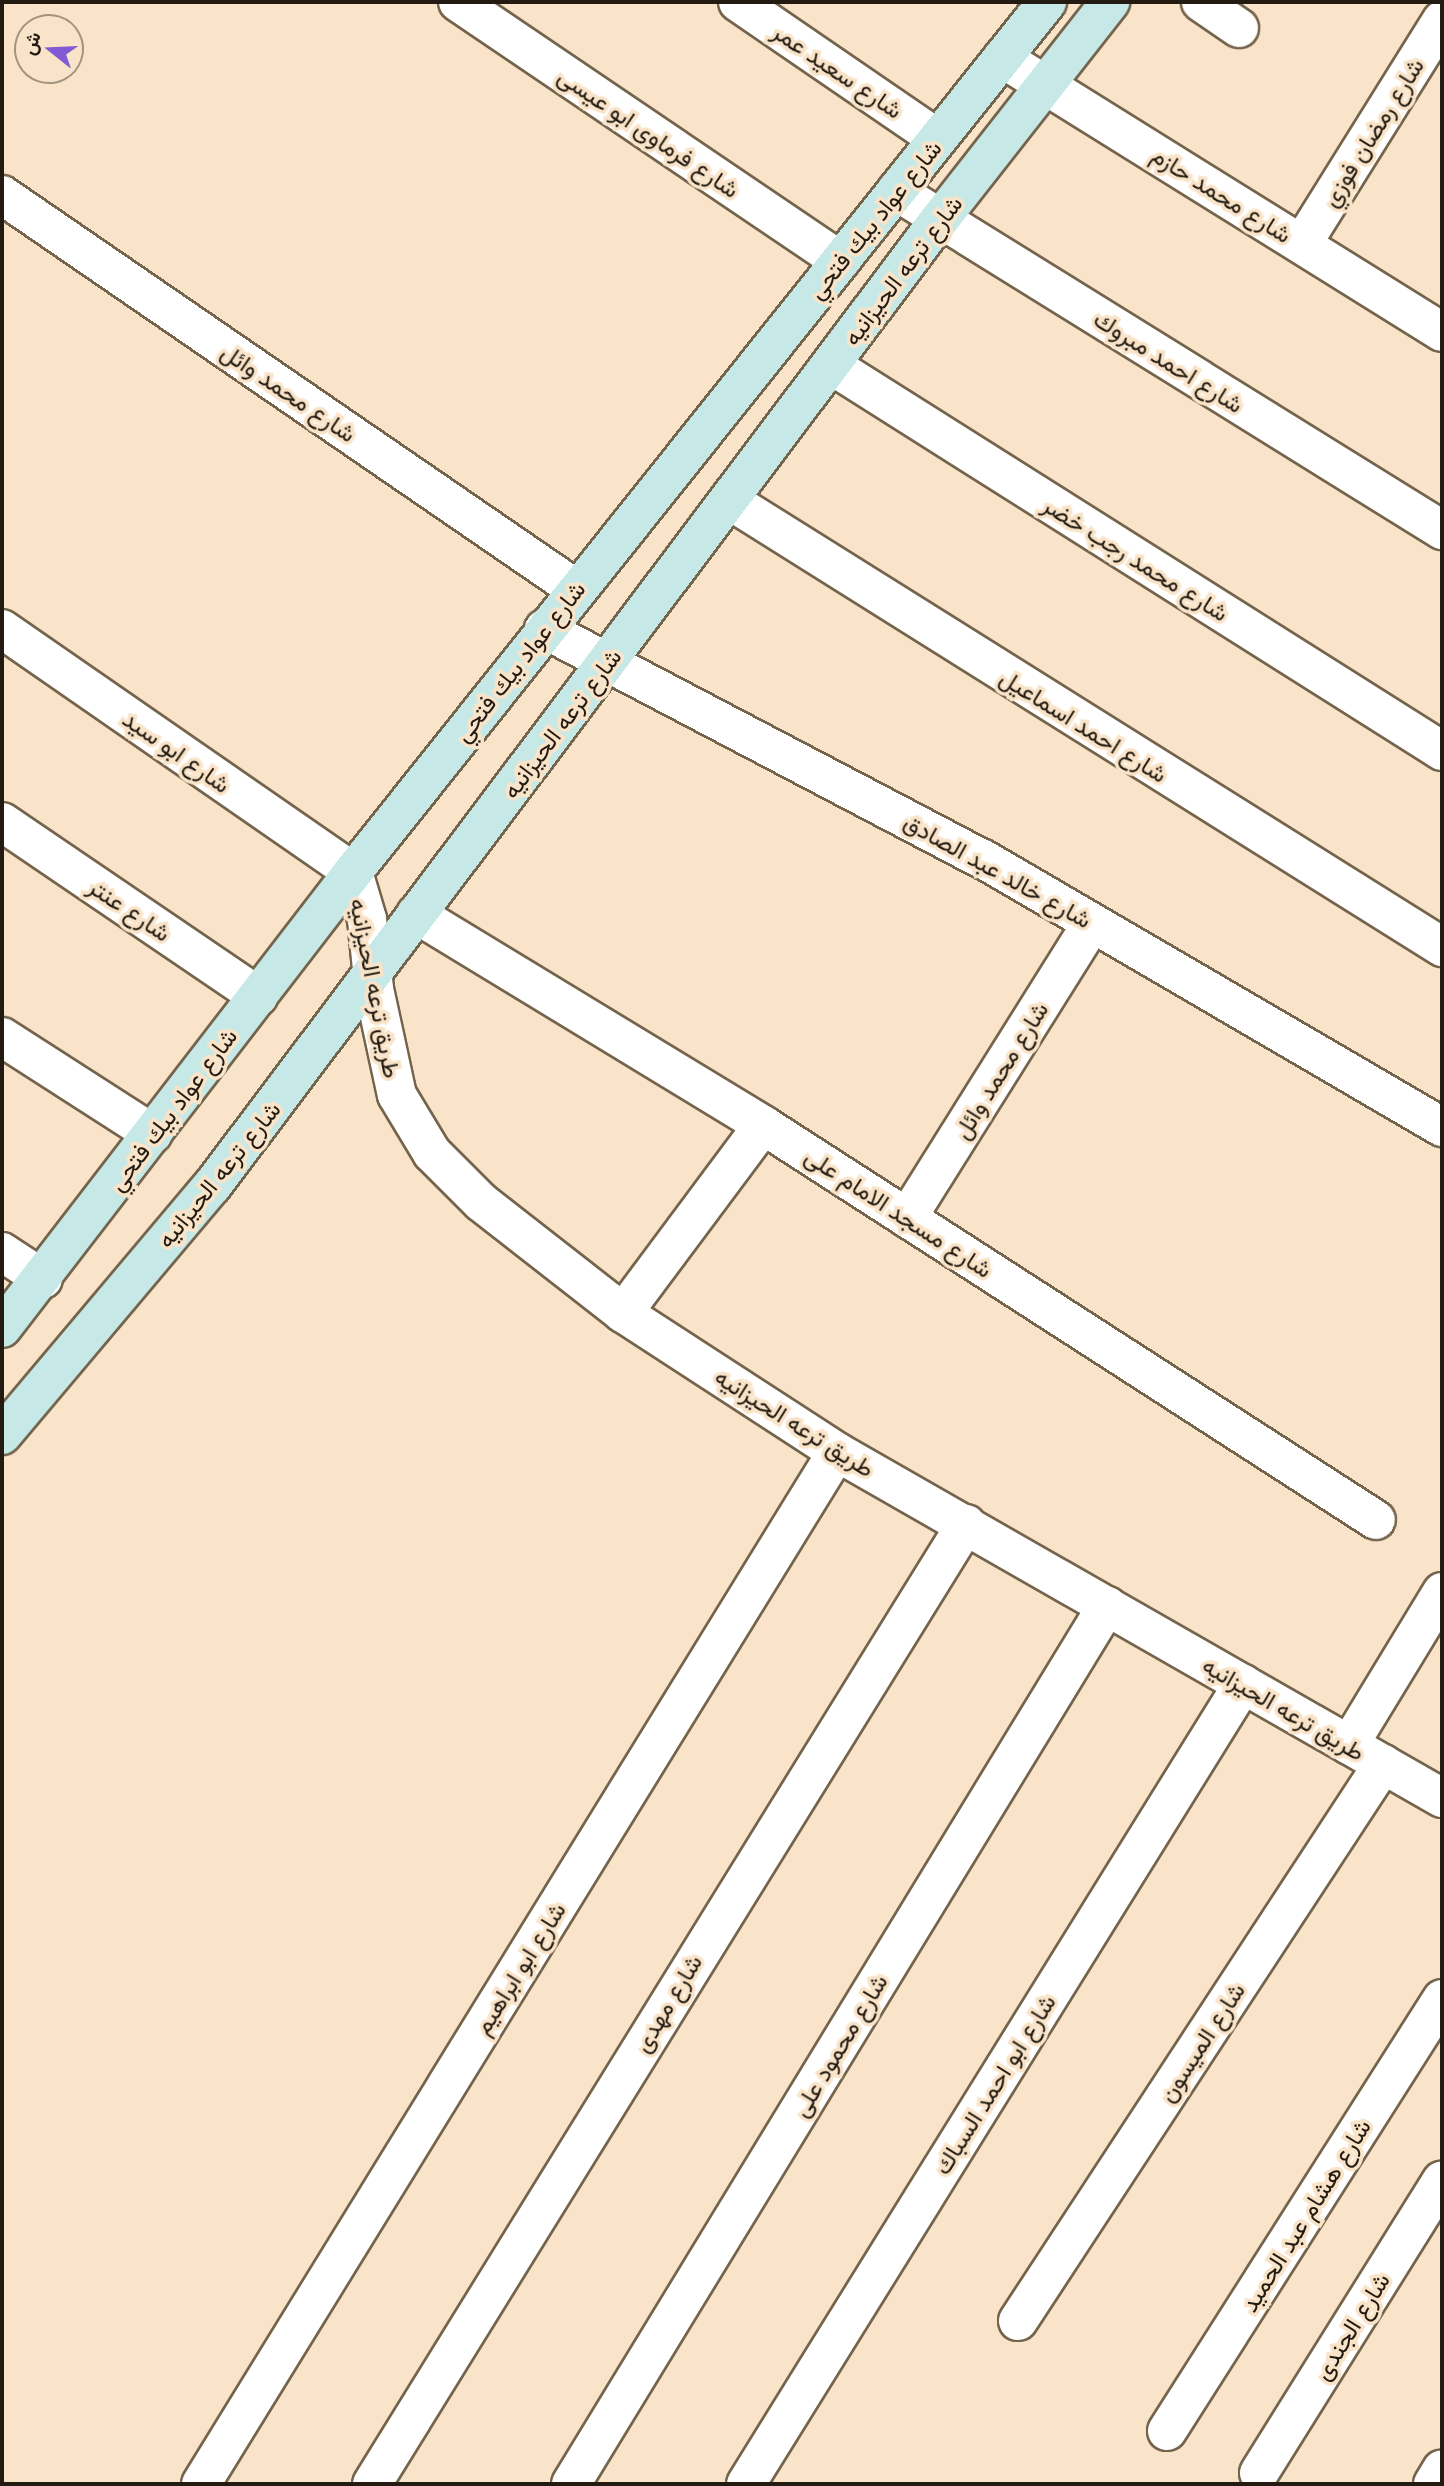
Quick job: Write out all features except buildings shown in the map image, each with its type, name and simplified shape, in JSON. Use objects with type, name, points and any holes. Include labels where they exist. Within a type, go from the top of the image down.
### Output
[{"type":"street","name":"شارع فرماوى ابو عيسى","points":[[458,2],[839,261]]},
{"type":"street","name":"شارع سعيد عمر","points":[[738,2],[938,139]]},
{"type":"street","name":"شارع عواد بيك فتحي","points":[[2,1328],[43,1279],[353,872],[544,629],[1046,2]]},
{"type":"street","name":"شارع ترعه الحيزانيه","points":[[2,1435],[212,1186],[940,219],[1110,2]]},
{"type":"street","points":[[1200,2],[1239,28]]},
{"type":"street","name":"شارع رمضان فوزي","points":[[1302,244],[1442,20]]},
{"type":"street","name":"شارع محمد حازم","points":[[1002,58],[1442,332]]},
{"type":"street","name":"شارع احمد مبروك","points":[[896,191],[1442,530]]},
{"type":"street","name":"شارع محمد وائل","points":[[5,205],[576,589]]},
{"type":"street","name":"شارع محمد رجب خضر","points":[[831,365],[1442,751]]},
{"type":"street","name":"شارع احمد اسماعيل","points":[[729,500],[1442,947]]},
{"type":"street","name":"شارع ابو سيد","points":[[2,629],[353,872]]},
{"type":"street","name":"شارع خالد عبد الصادق","points":[[544,629],[983,859],[1442,1127]]},
{"type":"street","name":"شارع عنتر","points":[[2,822],[258,996]]},
{"type":"street","name":"طريق ترعه الحيزانيه","points":[[353,872],[367,919],[384,1050],[397,1095],[432,1153],[481,1202],[624,1313],[837,1452],[1442,1798]]},
{"type":"street","name":"شارع مسجد الامام على","points":[[416,914],[763,1125],[1376,1520]]},
{"type":"street","name":"شارع محمد وائل","points":[[907,1218],[1092,923]]},
{"type":"street","points":[[2,1037],[153,1134]]},
{"type":"street","points":[[624,1313],[763,1125]]},
{"type":"street","points":[[2,1252],[43,1279]]},
{"type":"street","name":"شارع ابو ابراهيم","points":[[201,2484],[837,1452]]},
{"type":"street","name":"شارع مهدى","points":[[372,2484],[965,1524]]},
{"type":"street","points":[[1349,1745],[1442,1592]]},
{"type":"street","name":"شارع محمود على","points":[[571,2484],[1107,1606]]},
{"type":"street","name":"شارع ابو احمد السباك","points":[[746,2484],[1243,1684]]},
{"type":"street","name":"شارع الميسون","points":[[1018,2320],[1383,1764]]},
{"type":"street","name":"شارع هشام عبد الحميد","points":[[1167,2431],[1442,1999]]},
{"type":"street","name":"شارع الجندى","points":[[1259,2473],[1442,2180]]},
{"type":"street","points":[[1433,2484],[1442,2469]]}]
